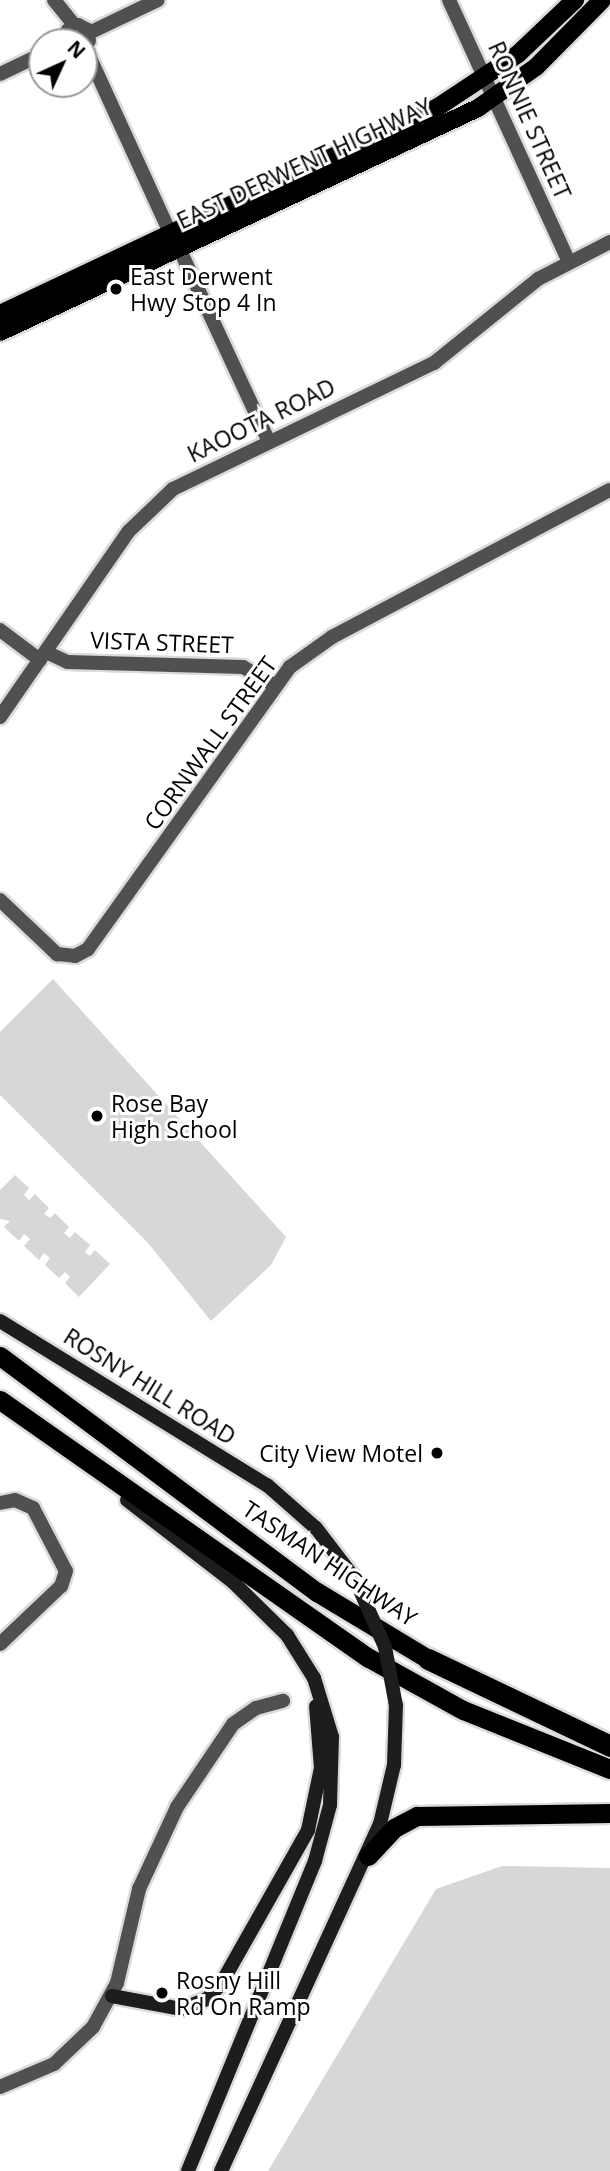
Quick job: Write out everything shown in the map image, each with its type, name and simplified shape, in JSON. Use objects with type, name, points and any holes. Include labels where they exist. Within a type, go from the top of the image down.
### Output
[{"type":"highway","name":"TASMAN HIGHWAY","points":[[0,1356],[317,1592],[428,1659],[610,1746]]},
{"type":"highway","name":"TASMAN HIGHWAY","points":[[0,1362],[41,1389]]},
{"type":"highway","points":[[0,1400],[410,1682],[610,1769]]},
{"type":"highway","points":[[368,1856],[394,1828],[416,1816],[610,1813]]},
{"type":"main road","name":"EAST DERWENT HIGHWAY","points":[[0,332],[174,240],[438,107],[487,77],[575,0]]},
{"type":"main road","name":"EAST DERWENT HIGHWAY","points":[[0,314],[495,98],[536,67],[602,0]]},
{"type":"main road","name":"ROSNY HILL ROAD","points":[[0,1321],[267,1485],[316,1528],[355,1579],[385,1647],[396,1706],[391,1786],[368,1856],[221,2171]]},
{"type":"main road","points":[[83,1458],[276,1622],[302,1656],[322,1698],[334,1760],[330,1805],[315,1861],[188,2171]]},
{"type":"main road","points":[[112,1996],[171,2009],[207,1999],[300,1849],[318,1788],[321,1735],[309,1682],[276,1622]]},
{"type":"street","points":[[54,0],[76,28]]},
{"type":"street","points":[[98,35],[158,0]]},
{"type":"street","name":"RONNIE STREET","points":[[449,0],[487,77],[568,260]]},
{"type":"street","points":[[0,74],[28,61]]},
{"type":"street","points":[[98,69],[174,240],[268,440]]},
{"type":"street","name":"KAOOTA ROAD","points":[[0,717],[152,508],[197,475],[454,351],[568,260],[610,242]]},
{"type":"street","name":"CORNWALL STREET","points":[[0,900],[64,958],[88,949],[101,935],[274,685],[332,637],[610,490]]},
{"type":"street","name":"VISTA STREET","points":[[0,630],[43,656],[66,662],[243,667],[274,685]]},
{"type":"street","points":[[0,1503],[15,1500],[33,1508],[66,1571],[61,1586],[0,1644]]},
{"type":"street","points":[[0,1636],[15,1628]]},
{"type":"street","points":[[0,2087],[69,2052],[112,1996],[139,1889],[177,1807],[233,1724],[256,1708],[283,1702]]},
{"type":"shaded area","points":[[53,979],[286,1237],[271,1265],[211,1321],[148,1243],[0,1095],[0,1032]]},
{"type":"shaded area","points":[[15,1175],[29,1188],[24,1195],[29,1200],[35,1194],[49,1208],[44,1214],[50,1218],[55,1213],[69,1227],[64,1233],[70,1238],[75,1232],[90,1245],[85,1252],[90,1256],[95,1250],[110,1264],[79,1297],[65,1283],[70,1277],[65,1272],[59,1278],[45,1265],[50,1258],[44,1253],[39,1260],[24,1246],[30,1239],[24,1234],[19,1241],[4,1227],[10,1221],[0,1219],[0,1190]]},
{"type":"shaded area","points":[[502,1866],[610,1868],[610,2171],[268,2171],[436,1889]]},
{"type":"place","name":"East Derwent Hwy Stop 4 In","points":[[116,289]]},
{"type":"place","name":"Rose Bay High School","points":[[97,1116]]},
{"type":"place","name":"City View Motel","points":[[437,1453]]},
{"type":"place","name":"Rosny Hill Rd On Ramp","points":[[162,1993]]}]
